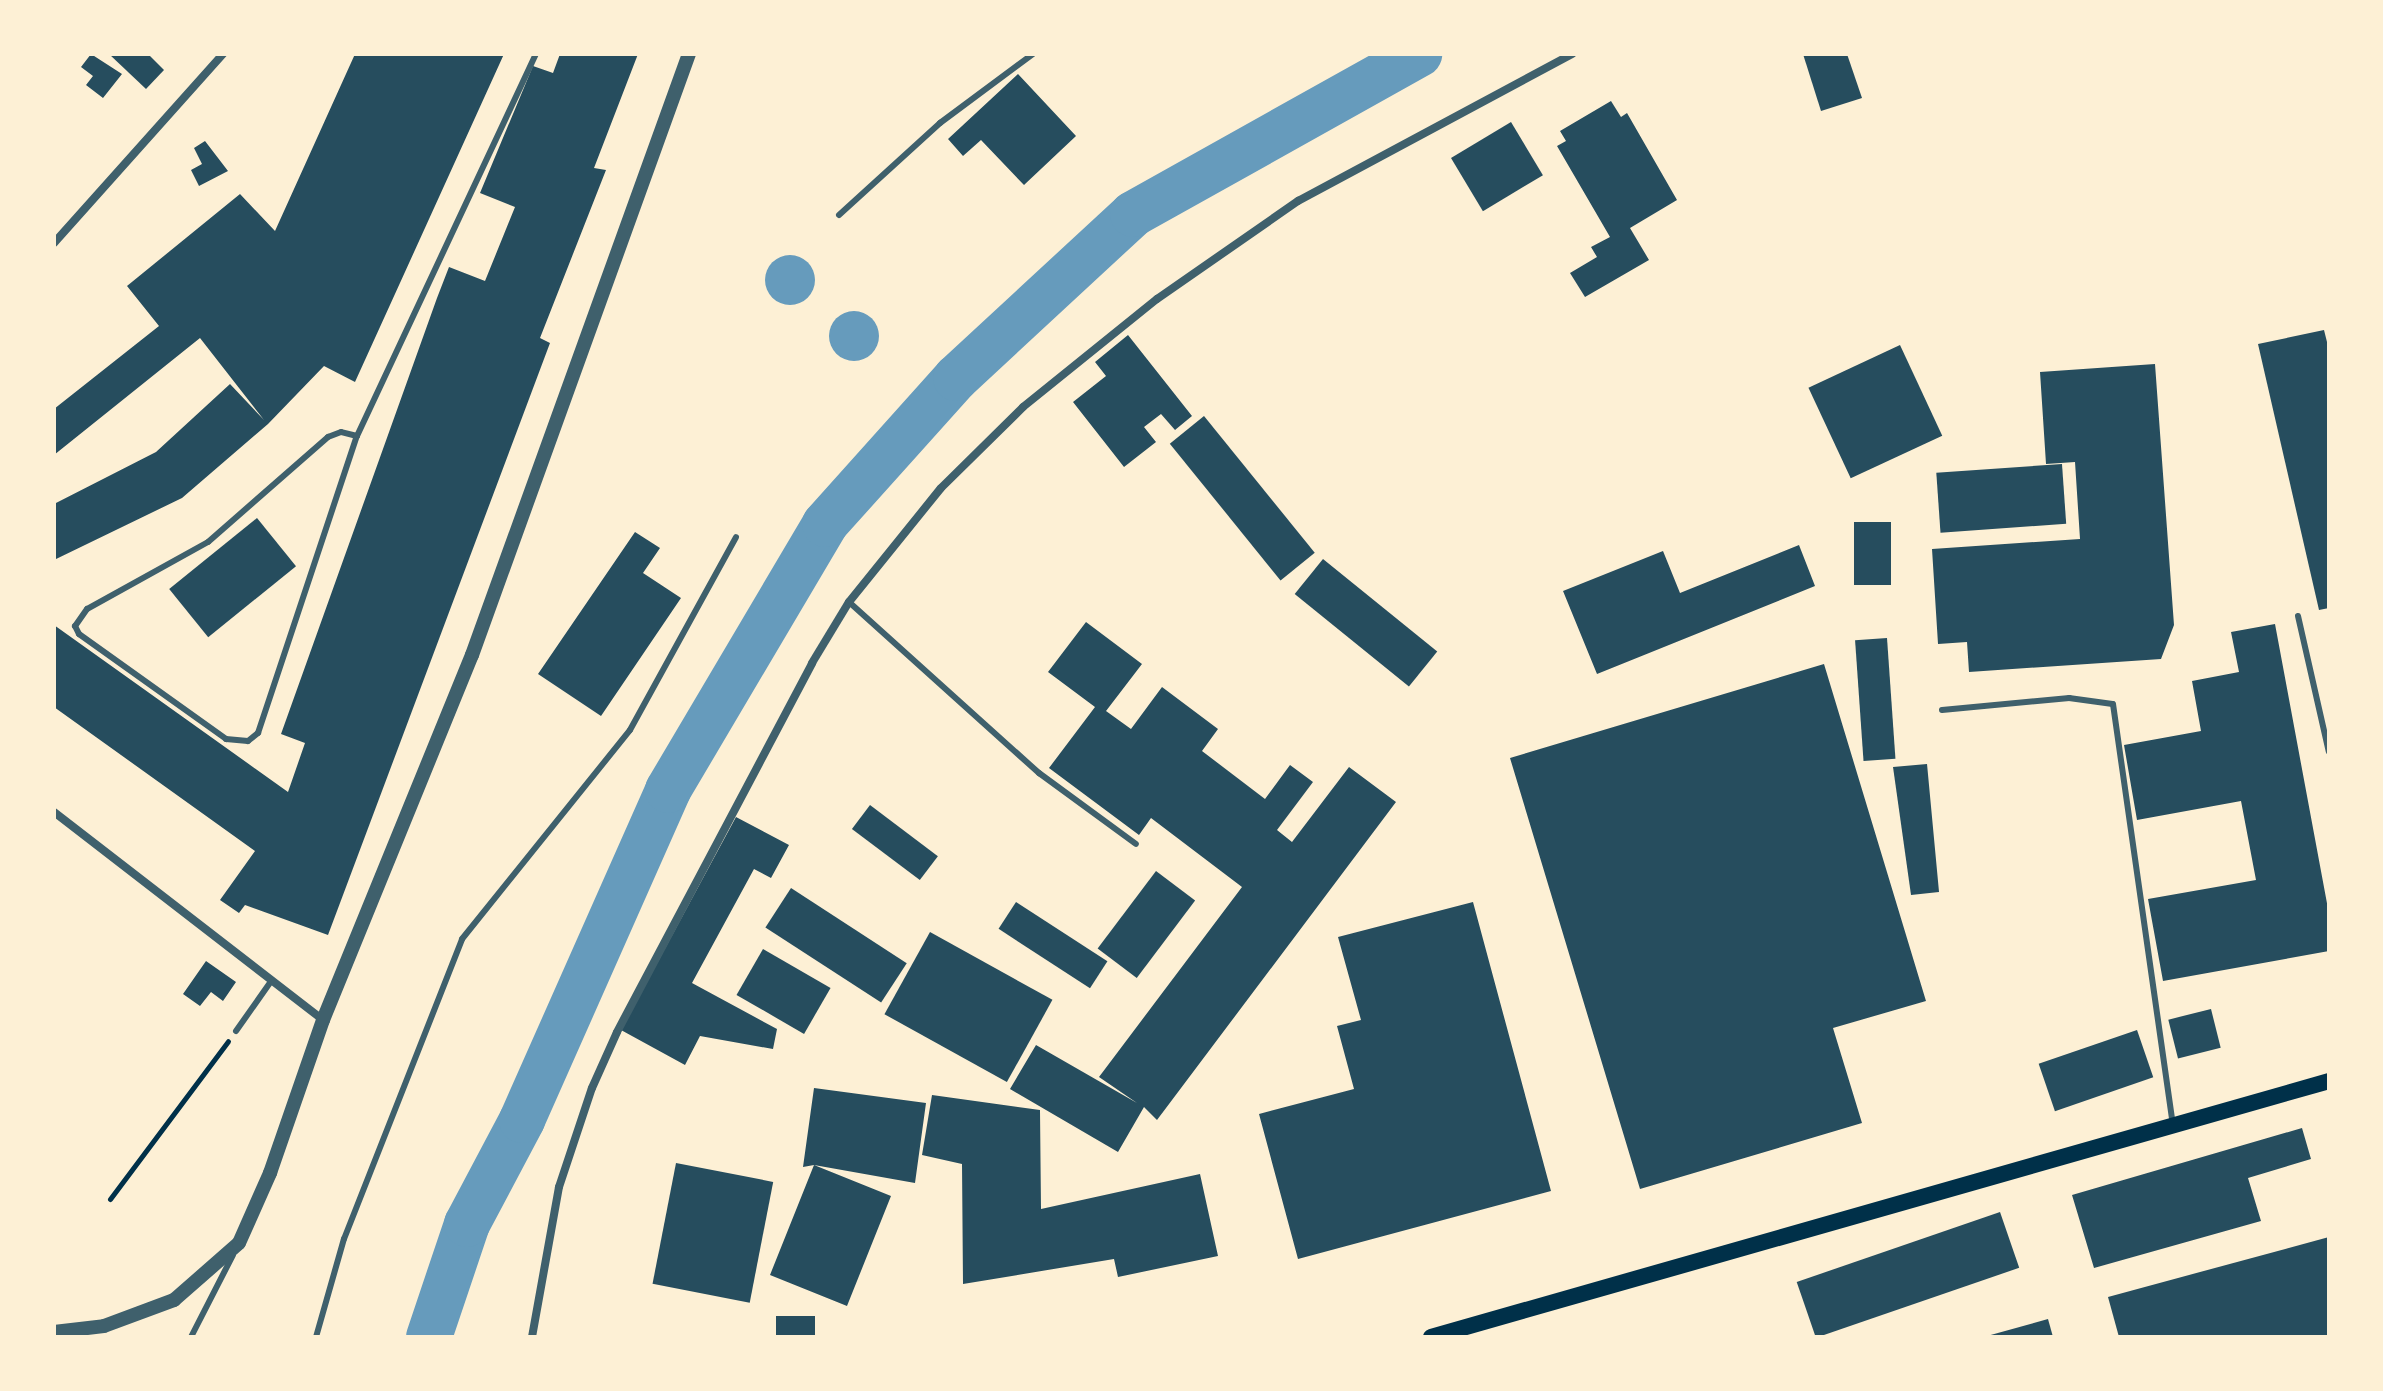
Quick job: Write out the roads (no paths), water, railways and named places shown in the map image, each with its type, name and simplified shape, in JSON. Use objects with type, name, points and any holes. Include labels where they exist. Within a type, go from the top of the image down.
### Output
[{"type":"main road","points":[[1431,1337],[1859,1212],[2173,1129],[2329,1081]]},
{"type":"street","points":[[54,243],[223,54]]},
{"type":"street","points":[[54,1332],[104,1326],[174,1300],[239,1243],[270,1173],[323,1020],[472,655],[689,54]]},
{"type":"street","points":[[532,1337],[559,1187],[592,1088],[716,843],[849,602],[941,488],[1023,407],[1157,299],[1298,201],[1572,54]]},
{"type":"street","points":[[54,812],[323,1020]]},
{"type":"lane","points":[[357,436],[341,432],[328,437],[208,542],[87,609],[75,626],[79,634],[226,739],[248,741],[267,716],[357,436],[536,54]]},
{"type":"lane","points":[[839,215],[940,123],[1033,54]]},
{"type":"lane","points":[[316,1337],[344,1239],[462,939],[630,730],[736,537]]},
{"type":"lane","points":[[849,602],[1039,773],[1136,844]]},
{"type":"lane","points":[[2298,616],[2329,752]]},
{"type":"lane","points":[[1942,710],[2069,698],[2113,704],[2173,1129]]},
{"type":"lane","points":[[236,1031],[272,980]]},
{"type":"lane","points":[[191,1337],[239,1243]]},
{"type":"water","points":[[780,256],[800,256],[814,270],[814,290],[800,304],[780,304],[766,290],[766,270]]},
{"type":"water","points":[[844,312],[864,312],[878,326],[878,346],[864,360],[844,360],[830,346],[830,326]]},
{"type":"waterway","points":[[429,1337],[467,1224],[522,1120],[668,790],[825,524],[956,378],[1133,214],[1419,54]]}]
